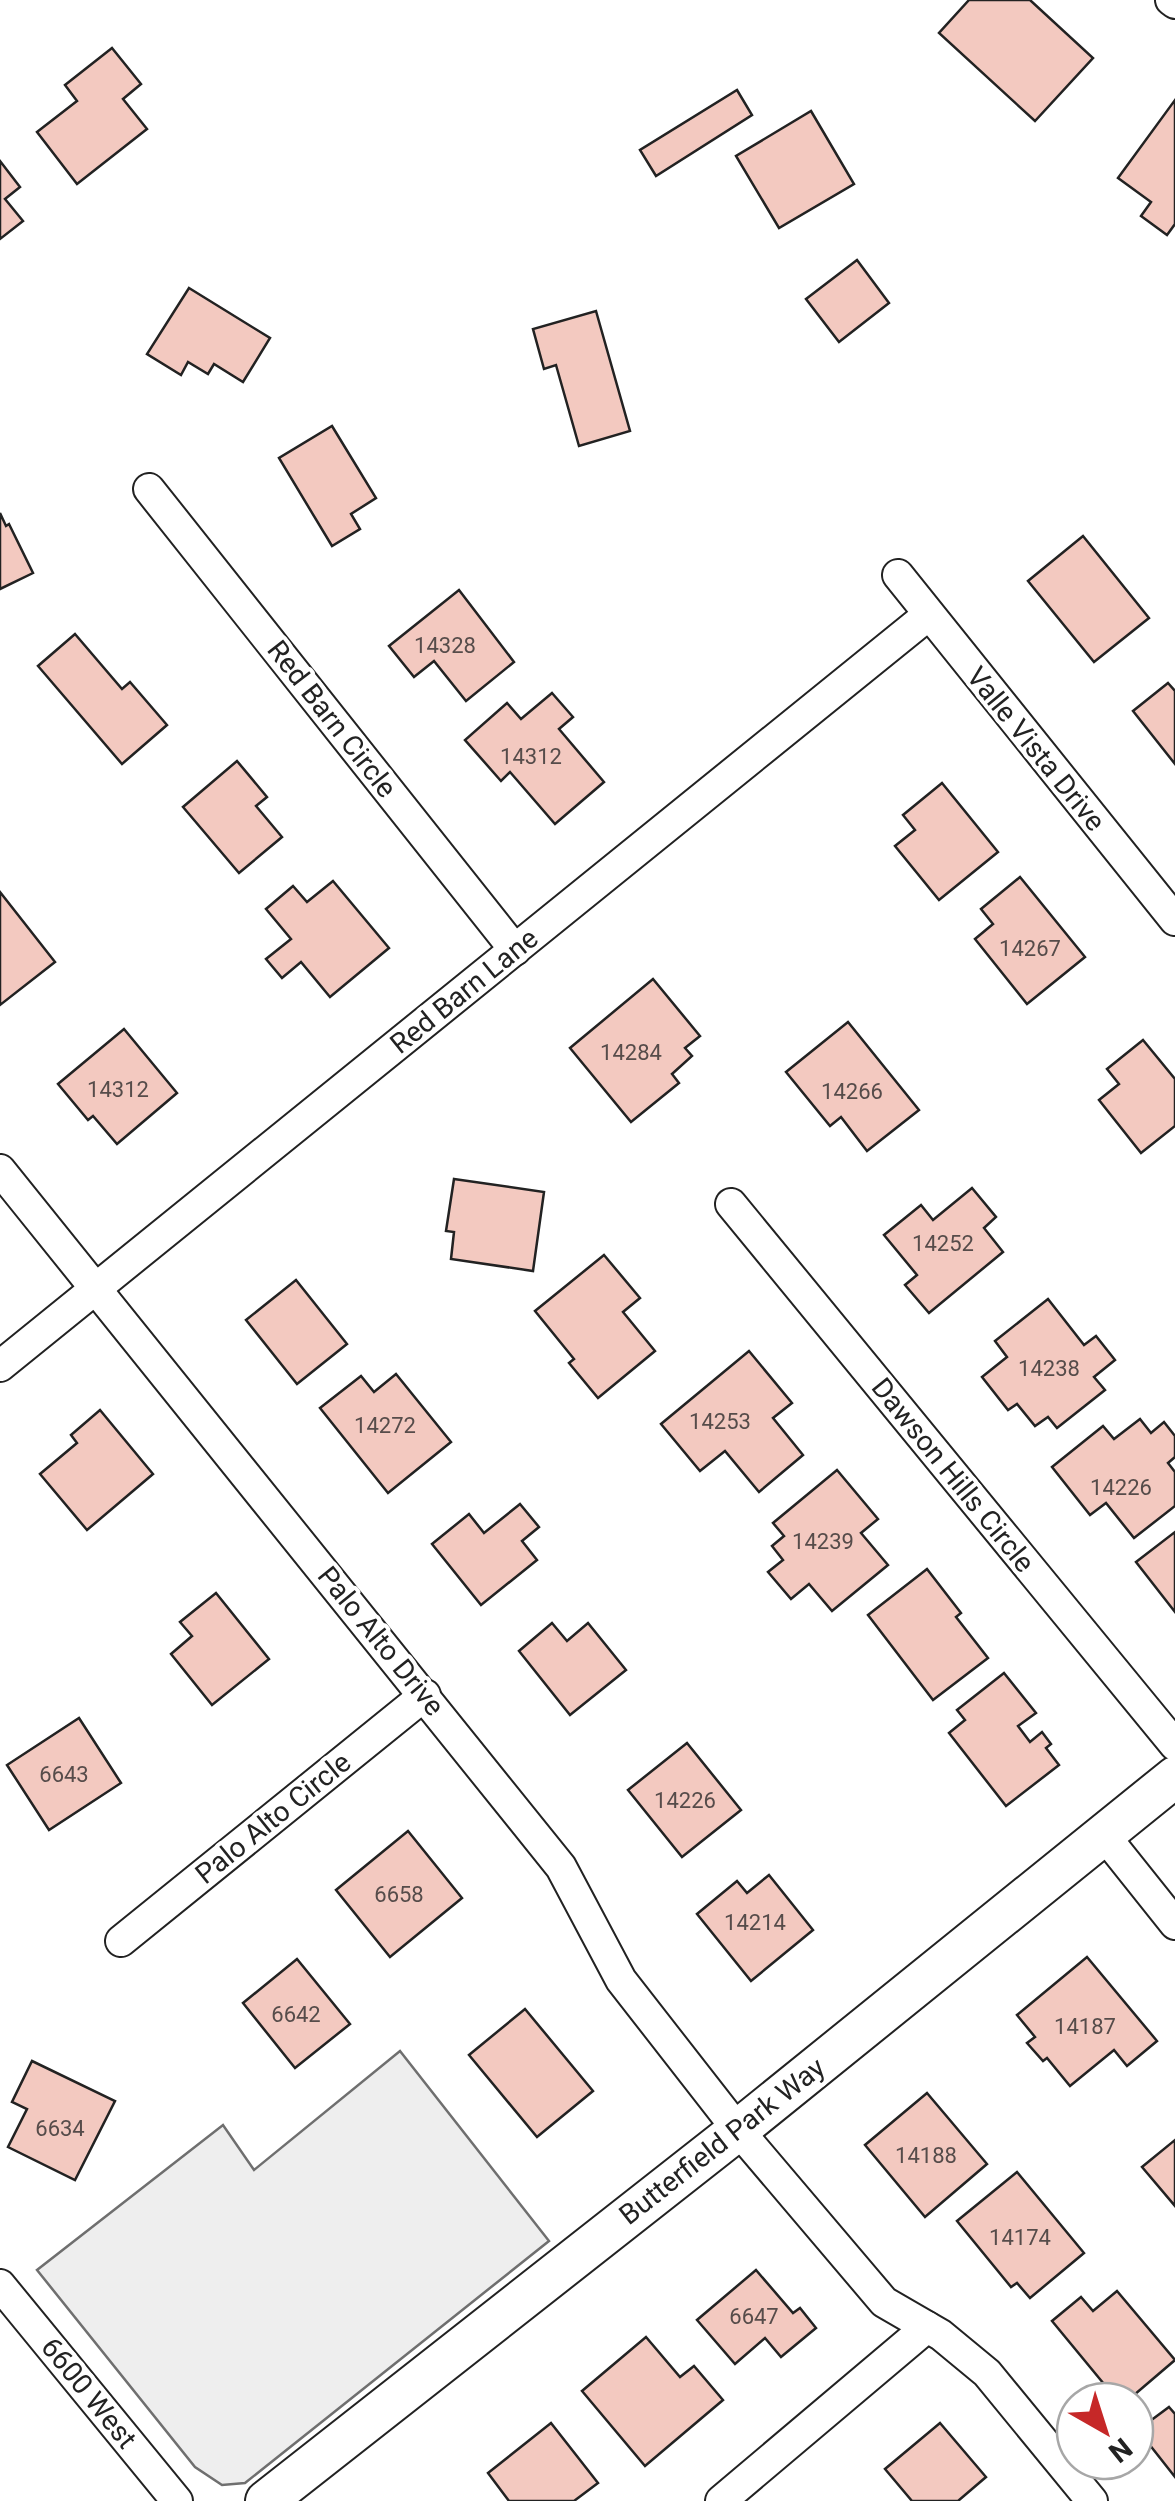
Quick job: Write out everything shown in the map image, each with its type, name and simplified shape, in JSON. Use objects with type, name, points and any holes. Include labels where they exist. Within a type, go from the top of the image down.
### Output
[{"type":"street","name":"Red Barn Circle","points":[[149,488],[515,950]]},
{"type":"street","name":"Valle Vista Drive","points":[[898,575],[1175,920]]},
{"type":"street","name":"Red Barn Lane","points":[[0,1366],[928,616]]},
{"type":"street","name":"Palo Alto Drive","points":[[0,1170],[561,1867],[621,1980],[738,2130],[884,2302],[927,2327],[987,2372],[1092,2501]]},
{"type":"street","name":"Dawson Hills Circle","points":[[731,1204],[1175,1745]]},
{"type":"street","name":"Palo Alto Circle","points":[[121,1941],[425,1695]]},
{"type":"street","name":"Butterfield Park Way","points":[[266,2501],[738,2130],[1175,1777]]},
{"type":"street","points":[[1104,1835],[1175,1924]]},
{"type":"street","name":"6600 West","points":[[0,2285],[177,2501]]},
{"type":"street","points":[[721,2501],[927,2327]]},
{"type":"shaded area","points":[[400,2051],[549,2241],[245,2483],[222,2485],[195,2467],[37,2270],[223,2125],[254,2170]]},
{"type":"building","points":[[969,0],[1030,0],[1093,58],[1035,121],[939,33]]},
{"type":"building","points":[[112,48],[141,84],[123,99],[147,129],[77,184],[37,132],[77,101],[65,85]]},
{"type":"building","points":[[737,90],[752,115],[656,176],[640,150]]},
{"type":"building","points":[[1175,100],[1175,224],[1167,235],[1141,216],[1151,202],[1118,178]]},
{"type":"building","points":[[811,111],[854,184],[779,228],[736,156]]},
{"type":"building","points":[[0,161],[20,187],[5,199],[23,221],[0,239]]},
{"type":"building","points":[[857,260],[889,303],[839,342],[806,299]]},
{"type":"building","points":[[189,288],[270,338],[243,382],[214,364],[208,374],[188,362],[181,375],[147,354]]},
{"type":"building","points":[[596,311],[630,431],[579,446],[556,365],[544,369],[533,329]]},
{"type":"building","points":[[332,426],[376,498],[351,514],[360,529],[332,546],[279,458]]},
{"type":"building","points":[[0,513],[33,573],[0,589]]},
{"type":"building","points":[[1083,536],[1149,618],[1094,662],[1028,581]]},
{"type":"building","points":[[459,590],[514,662],[466,701],[434,661],[414,677],[389,646]]},
{"type":"building","points":[[75,634],[122,689],[130,682],[167,725],[122,764],[38,666]]},
{"type":"building","points":[[1168,683],[1175,691],[1175,764],[1133,711]]},
{"type":"building","points":[[552,693],[573,717],[559,729],[604,782],[555,824],[510,772],[501,781],[465,740],[507,703],[521,719]]},
{"type":"building","points":[[237,761],[267,797],[256,806],[282,837],[239,873],[183,807]]},
{"type":"building","points":[[942,783],[998,852],[939,900],[895,846],[915,830],[903,815]]},
{"type":"building","points":[[1020,877],[1085,957],[1027,1004],[975,939],[993,924],[981,909]]},
{"type":"building","points":[[333,881],[389,948],[330,997],[301,962],[282,978],[266,959],[291,939],[266,909],[293,886],[307,902]]},
{"type":"building","points":[[0,892],[55,962],[0,1005]]},
{"type":"building","points":[[653,979],[700,1036],[685,1048],[692,1056],[672,1074],[679,1083],[631,1122],[570,1048]]},
{"type":"building","points":[[848,1022],[919,1110],[867,1151],[841,1117],[830,1126],[786,1072]]},
{"type":"building","points":[[124,1029],[177,1093],[117,1144],[93,1116],[88,1120],[58,1084]]},
{"type":"building","points":[[1143,1040],[1175,1079],[1175,1126],[1141,1153],[1099,1100],[1119,1084],[1107,1069]]},
{"type":"building","points":[[454,1179],[544,1192],[533,1271],[451,1259],[454,1232],[446,1231]]},
{"type":"building","points":[[972,1188],[996,1217],[984,1228],[1003,1252],[929,1313],[905,1285],[917,1275],[884,1235],[921,1205],[933,1220]]},
{"type":"building","points":[[604,1255],[640,1298],[623,1312],[655,1351],[598,1398],[569,1363],[574,1359],[535,1311]]},
{"type":"building","points":[[296,1280],[347,1344],[297,1384],[246,1320]]},
{"type":"building","points":[[1048,1299],[1084,1345],[1096,1336],[1115,1360],[1094,1377],[1105,1390],[1057,1428],[1048,1417],[1035,1426],[1017,1404],[1008,1410],[982,1377],[1007,1357],[995,1341]]},
{"type":"building","points":[[749,1351],[792,1403],[773,1418],[803,1455],[759,1492],[725,1451],[700,1471],[661,1424]]},
{"type":"building","points":[[396,1374],[451,1442],[388,1493],[320,1408],[361,1376],[374,1392]]},
{"type":"building","points":[[100,1410],[153,1474],[87,1530],[40,1474],[77,1443],[71,1435]]},
{"type":"building","points":[[1140,1419],[1151,1433],[1164,1422],[1175,1436],[1175,1457],[1168,1463],[1175,1472],[1175,1506],[1134,1538],[1106,1503],[1090,1515],[1052,1467],[1103,1426],[1114,1439]]},
{"type":"building","points":[[837,1470],[878,1519],[861,1533],[888,1565],[832,1611],[809,1584],[791,1599],[768,1572],[783,1560],[772,1546],[784,1536],[773,1523]]},
{"type":"building","points":[[520,1504],[539,1527],[522,1541],[537,1560],[481,1605],[432,1544],[469,1514],[484,1533]]},
{"type":"building","points":[[1175,1532],[1175,1612],[1136,1562]]},
{"type":"building","points":[[927,1569],[961,1613],[956,1617],[988,1658],[933,1700],[868,1615]]},
{"type":"building","points":[[216,1593],[269,1659],[212,1705],[171,1654],[192,1636],[180,1622]]},
{"type":"building","points":[[552,1623],[567,1641],[588,1623],[626,1670],[570,1715],[519,1651]]},
{"type":"building","points":[[1004,1673],[1036,1713],[1018,1726],[1030,1742],[1042,1732],[1051,1744],[1046,1748],[1059,1765],[1006,1806],[949,1733],[965,1720],[957,1710]]},
{"type":"building","points":[[79,1718],[121,1783],[49,1830],[7,1765]]},
{"type":"building","points":[[687,1743],[741,1810],[682,1857],[628,1790]]},
{"type":"building","points":[[408,1831],[462,1898],[390,1957],[336,1890]]},
{"type":"building","points":[[769,1875],[813,1930],[751,1981],[697,1914],[737,1881],[747,1893]]},
{"type":"building","points":[[1087,1957],[1157,2041],[1127,2066],[1114,2050],[1070,2086],[1047,2058],[1043,2061],[1027,2043],[1035,2037],[1017,2015]]},
{"type":"building","points":[[297,1959],[350,2024],[295,2068],[243,2003]]},
{"type":"building","points":[[525,2009],[593,2091],[537,2137],[469,2055]]},
{"type":"building","points":[[32,2061],[115,2101],[75,2180],[8,2147],[27,2109],[12,2102]]},
{"type":"building","points":[[927,2093],[987,2164],[925,2217],[865,2145]]},
{"type":"building","points":[[1175,2140],[1175,2206],[1142,2167]]},
{"type":"building","points":[[1017,2172],[1084,2253],[1030,2298],[1017,2283],[1011,2287],[957,2221]]},
{"type":"building","points":[[756,2270],[793,2313],[800,2308],[816,2328],[781,2357],[765,2338],[735,2364],[697,2320]]},
{"type":"building","points":[[1117,2291],[1175,2360],[1150,2381],[1102,2381],[1052,2321],[1081,2297],[1093,2311]]},
{"type":"building","points":[[646,2337],[680,2377],[694,2366],[723,2400],[645,2466],[582,2391]]},
{"type":"building","points":[[1169,2407],[1175,2414],[1175,2477],[1155,2452],[1155,2417]]},
{"type":"building","points":[[551,2423],[598,2483],[574,2501],[509,2501],[488,2473]]},
{"type":"building","points":[[940,2423],[986,2477],[958,2501],[912,2501],[885,2469]]}]
